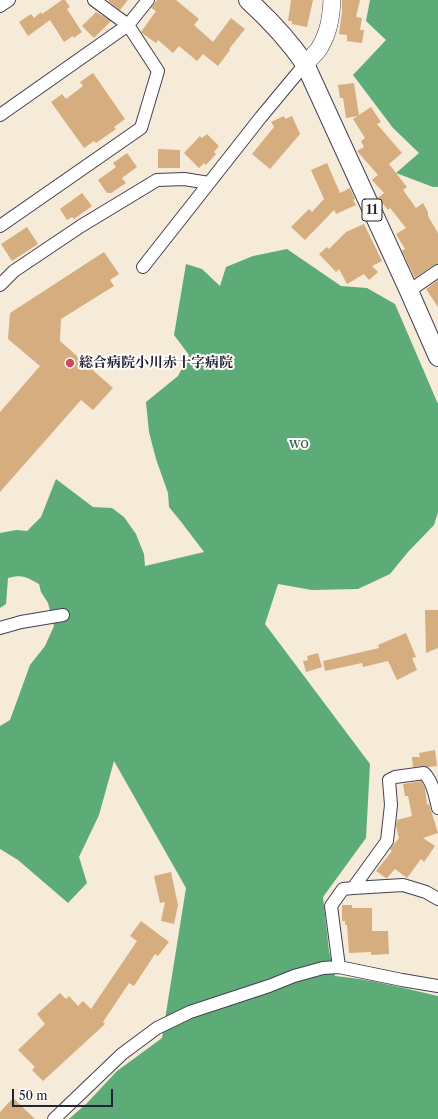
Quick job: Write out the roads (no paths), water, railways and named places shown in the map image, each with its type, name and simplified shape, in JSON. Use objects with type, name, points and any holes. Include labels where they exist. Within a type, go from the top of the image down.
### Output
[{"type":"main road","name":"11","points":[[248,0],[291,44],[305,64],[438,357]]},
{"type":"street","points":[[0,6],[9,0]]},
{"type":"street","points":[[0,226],[141,128],[158,71],[128,25],[94,0]]},
{"type":"street","points":[[0,115],[128,25],[148,0]]},
{"type":"street","points":[[143,267],[260,118],[320,48],[328,31],[332,0]]},
{"type":"street","points":[[0,285],[14,270],[81,226],[157,180],[184,179],[209,183]]},
{"type":"street","points":[[409,291],[438,271]]},
{"type":"street","points":[[0,628],[22,622],[63,615]]},
{"type":"street","points":[[353,888],[387,841],[390,805],[389,780],[395,777],[424,773],[429,778],[438,808]]},
{"type":"street","points":[[339,967],[331,906],[343,889],[403,886],[426,892],[438,899]]},
{"type":"street","points":[[54,1119],[122,1054],[157,1028],[190,1012],[269,986],[294,976],[323,968],[339,967],[438,986]]},
{"type":"place","name":"総合病院小川赤十字病院","points":[[70,363]]},
{"type":"park label","name":"wo","points":[[299,444]]}]
